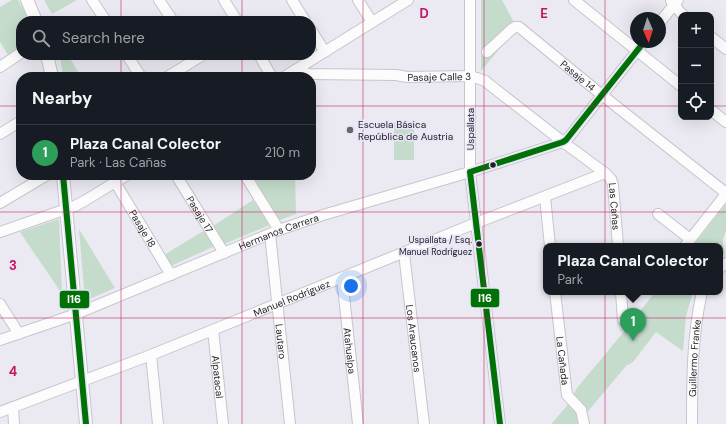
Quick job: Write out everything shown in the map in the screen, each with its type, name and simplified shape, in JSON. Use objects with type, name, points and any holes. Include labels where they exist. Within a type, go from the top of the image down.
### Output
[{"type":"street","points":[[27,0],[34,16]]},
{"type":"street","points":[[92,0],[103,16]]},
{"type":"street","points":[[159,0],[170,16]]},
{"type":"street","points":[[224,0],[235,16]]},
{"type":"street","points":[[292,0],[302,16]]},
{"type":"street","points":[[358,0],[372,22]]},
{"type":"street","points":[[316,57],[408,0]]},
{"type":"street","name":"Uspallata","points":[[470,0],[470,172],[500,424]]},
{"type":"street","points":[[574,0],[678,84]]},
{"type":"street","points":[[674,1],[680,12]]},
{"type":"street","points":[[666,13],[674,1]]},
{"type":"street","name":"Pasaje 14","points":[[486,52],[512,29],[519,27],[726,194]]},
{"type":"street","points":[[316,38],[324,52]]},
{"type":"street","points":[[714,39],[726,49]]},
{"type":"street","points":[[563,142],[569,137],[639,48]]},
{"type":"street","points":[[0,67],[16,56]]},
{"type":"street","points":[[48,60],[51,72]]},
{"type":"street","points":[[130,60],[138,72]]},
{"type":"street","points":[[174,72],[192,60]]},
{"type":"street","points":[[262,60],[269,72]]},
{"type":"street","points":[[292,72],[311,60]]},
{"type":"street","name":"Pasaje Calle 3","points":[[295,70],[302,72]]},
{"type":"street","name":"Pasaje Calle 3","points":[[316,74],[396,75],[407,77],[470,76],[481,79],[490,84],[563,142]]},
{"type":"street","points":[[714,112],[726,122]]},
{"type":"street","points":[[0,134],[16,124]]},
{"type":"street","name":"Hermanos Carrera","points":[[0,340],[76,314],[275,232],[323,215],[470,172],[563,142]]},
{"type":"street","name":"Las Cañas","points":[[563,142],[611,179],[613,185],[618,243]]},
{"type":"street","name":"Manuel Rodríguez","points":[[0,412],[151,355],[476,223],[605,173]]},
{"type":"street","points":[[0,203],[39,180]]},
{"type":"street","points":[[63,180],[86,424]]},
{"type":"street","points":[[0,232],[82,202],[118,180]]},
{"type":"street","name":"Pasaje 17","points":[[179,180],[224,253]]},
{"type":"street","points":[[248,180],[275,232]]},
{"type":"street","name":"Pasaje 18","points":[[115,182],[171,275]]},
{"type":"street","points":[[658,214],[687,243],[726,194]]},
{"type":"street","points":[[545,197],[550,243]]},
{"type":"street","name":"Lautaro","points":[[275,232],[277,304],[290,424]]},
{"type":"street","name":"Los Araucanos","points":[[404,252],[424,424]]},
{"type":"street","name":"Atahualpa","points":[[342,278],[358,424]]},
{"type":"street","name":"La Cañada","points":[[556,295],[567,395],[581,410],[584,424]]},
{"type":"street","points":[[621,295],[623,320]]},
{"type":"street","name":"Guillermo Franke","points":[[692,424],[692,370],[695,328],[701,295]]},
{"type":"street","points":[[0,304],[19,334]]},
{"type":"street","name":"Alpatacal","points":[[213,330],[223,424]]},
{"type":"street","points":[[151,355],[158,424]]},
{"type":"street","points":[[13,407],[14,424]]},
{"type":"green space","points":[[12,0],[18,0],[27,16],[16,16],[16,50],[8,55],[0,42],[0,7]]},
{"type":"green space","points":[[44,0],[77,0],[52,14]]},
{"type":"green space","points":[[481,0],[502,0],[517,28],[481,71]]},
{"type":"green space","points":[[61,60],[71,60],[78,72],[62,72]]},
{"type":"green space","points":[[414,122],[414,160],[394,160],[394,123]]},
{"type":"green space","points":[[254,180],[295,180],[296,214],[277,221]]},
{"type":"green space","points":[[253,200],[270,225],[224,244],[213,226]]},
{"type":"green space","points":[[726,204],[726,231],[723,243],[695,243]]},
{"type":"green space","points":[[59,219],[62,294],[20,232]]},
{"type":"green space","points":[[79,229],[115,288],[85,301]]},
{"type":"green space","points":[[205,230],[215,246],[171,266],[164,255]]},
{"type":"green space","points":[[723,244],[725,254],[723,256]]},
{"type":"green space","points":[[653,295],[692,295],[686,316],[683,351],[656,332],[633,362],[626,366],[589,410],[580,424],[551,424],[566,407],[577,388]]},
{"type":"transit line","name":"I16","points":[[470,172],[566,140],[639,48]]},
{"type":"transit line","name":"I16","points":[[470,172],[500,424]]},
{"type":"transit line","name":"I16","points":[[63,180],[86,424]]},
{"type":"place","name":"Escuela Básica República de Austria","points":[[350,130]]},
{"type":"place","name":"Uspallata / Esq. Manuel Rodríguez","points":[[479,244]]},
{"type":"place","name":"Plaza Canal Colector","points":[[633,341]]}]
